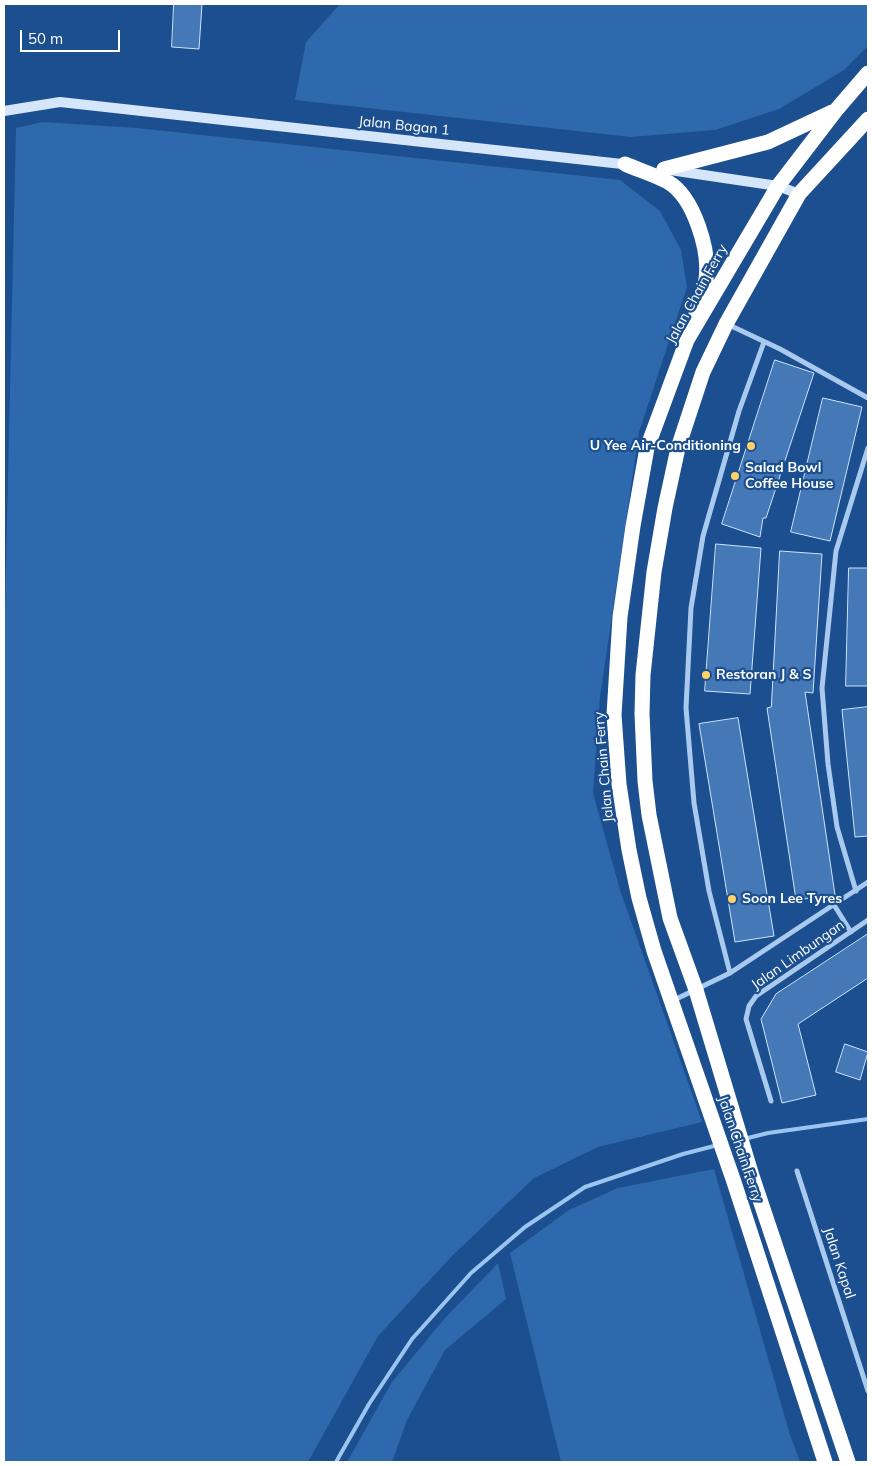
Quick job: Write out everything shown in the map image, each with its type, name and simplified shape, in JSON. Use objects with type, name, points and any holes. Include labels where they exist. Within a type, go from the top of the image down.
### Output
[{"type":"highway","name":"Jalan Chain Ferry","points":[[825,1462],[734,1182],[654,951],[639,898],[629,850],[619,784],[614,715],[620,617],[633,526],[647,448],[687,340],[778,186],[836,110],[868,73]]},
{"type":"highway","points":[[664,169],[768,142],[836,110]]},
{"type":"highway","name":"Jalan Chain Ferry","points":[[848,1462],[752,1176],[696,990],[670,918],[649,815],[642,694],[654,572],[671,478],[696,388],[726,324],[799,194],[868,118]]},
{"type":"highway","points":[[625,164],[670,183],[691,208],[697,219],[705,255],[706,281],[687,340]]},
{"type":"street","name":"Jalan Bagan 1","points":[[4,111],[60,102],[625,164],[778,186],[799,194]]},
{"type":"street","points":[[726,324],[826,374],[868,398]]},
{"type":"street","points":[[730,973],[709,891],[694,803],[686,708],[692,608],[703,536],[739,412],[764,342]]},
{"type":"street","points":[[856,890],[837,827],[828,764],[822,688],[836,551],[868,448]]},
{"type":"street","name":"Jalan Limbungan","points":[[672,1001],[730,973],[868,882]]},
{"type":"street","points":[[834,905],[851,932]]},
{"type":"street","name":"Jalan Limbungan","points":[[770,1101],[746,1019],[749,1006],[756,996],[868,920]]},
{"type":"street","name":"Jalan Kapal","points":[[797,1171],[868,1392]]},
{"type":"shaded area","points":[[340,4],[868,4],[868,46],[844,70],[779,109],[715,130],[631,137],[295,100],[306,42]]},
{"type":"shaded area","points":[[42,122],[137,128],[620,180],[660,211],[681,250],[687,287],[639,432],[600,697],[593,793],[620,890],[702,1122],[598,1147],[534,1178],[452,1256],[378,1336],[308,1462],[4,1462],[4,650],[16,128]]},
{"type":"shaded area","points":[[714,1169],[790,1435],[800,1462],[561,1462],[510,1253],[569,1210],[618,1188]]},
{"type":"shaded area","points":[[498,1263],[506,1299],[445,1350],[407,1420],[392,1462],[347,1462],[392,1382],[445,1318]]},
{"type":"building","points":[[174,4],[202,4],[199,49],[172,47]]},
{"type":"building","points":[[775,360],[814,373],[766,518],[763,518],[760,537],[722,524]]},
{"type":"building","points":[[823,398],[862,407],[830,541],[791,532]]},
{"type":"building","points":[[716,544],[761,548],[750,694],[705,691]]},
{"type":"building","points":[[780,551],[822,554],[813,693],[805,692],[835,895],[796,900],[767,708],[771,707]]},
{"type":"building","points":[[849,568],[868,568],[868,686],[846,686]]},
{"type":"building","points":[[868,707],[868,836],[855,837],[842,710]]},
{"type":"building","points":[[738,718],[774,936],[735,942],[699,724]]},
{"type":"building","points":[[868,934],[868,978],[798,1024],[816,1095],[782,1103],[761,1019],[776,994]]},
{"type":"building","points":[[845,1044],[868,1052],[860,1080],[836,1072]]},
{"type":"waterway","points":[[744,1139],[768,1133],[868,1119]]},
{"type":"waterway","points":[[336,1462],[369,1404],[412,1339],[471,1273],[525,1227],[585,1187],[683,1154],[718,1145]]},
{"type":"place","name":"U Yee Air-Conditioning","points":[[751,446]]},
{"type":"place","name":"Salad Bowl Coffee House","points":[[735,476]]},
{"type":"place","name":"Restoran J & S","points":[[706,675]]},
{"type":"place","name":"Soon Lee Tyres","points":[[732,899]]}]
